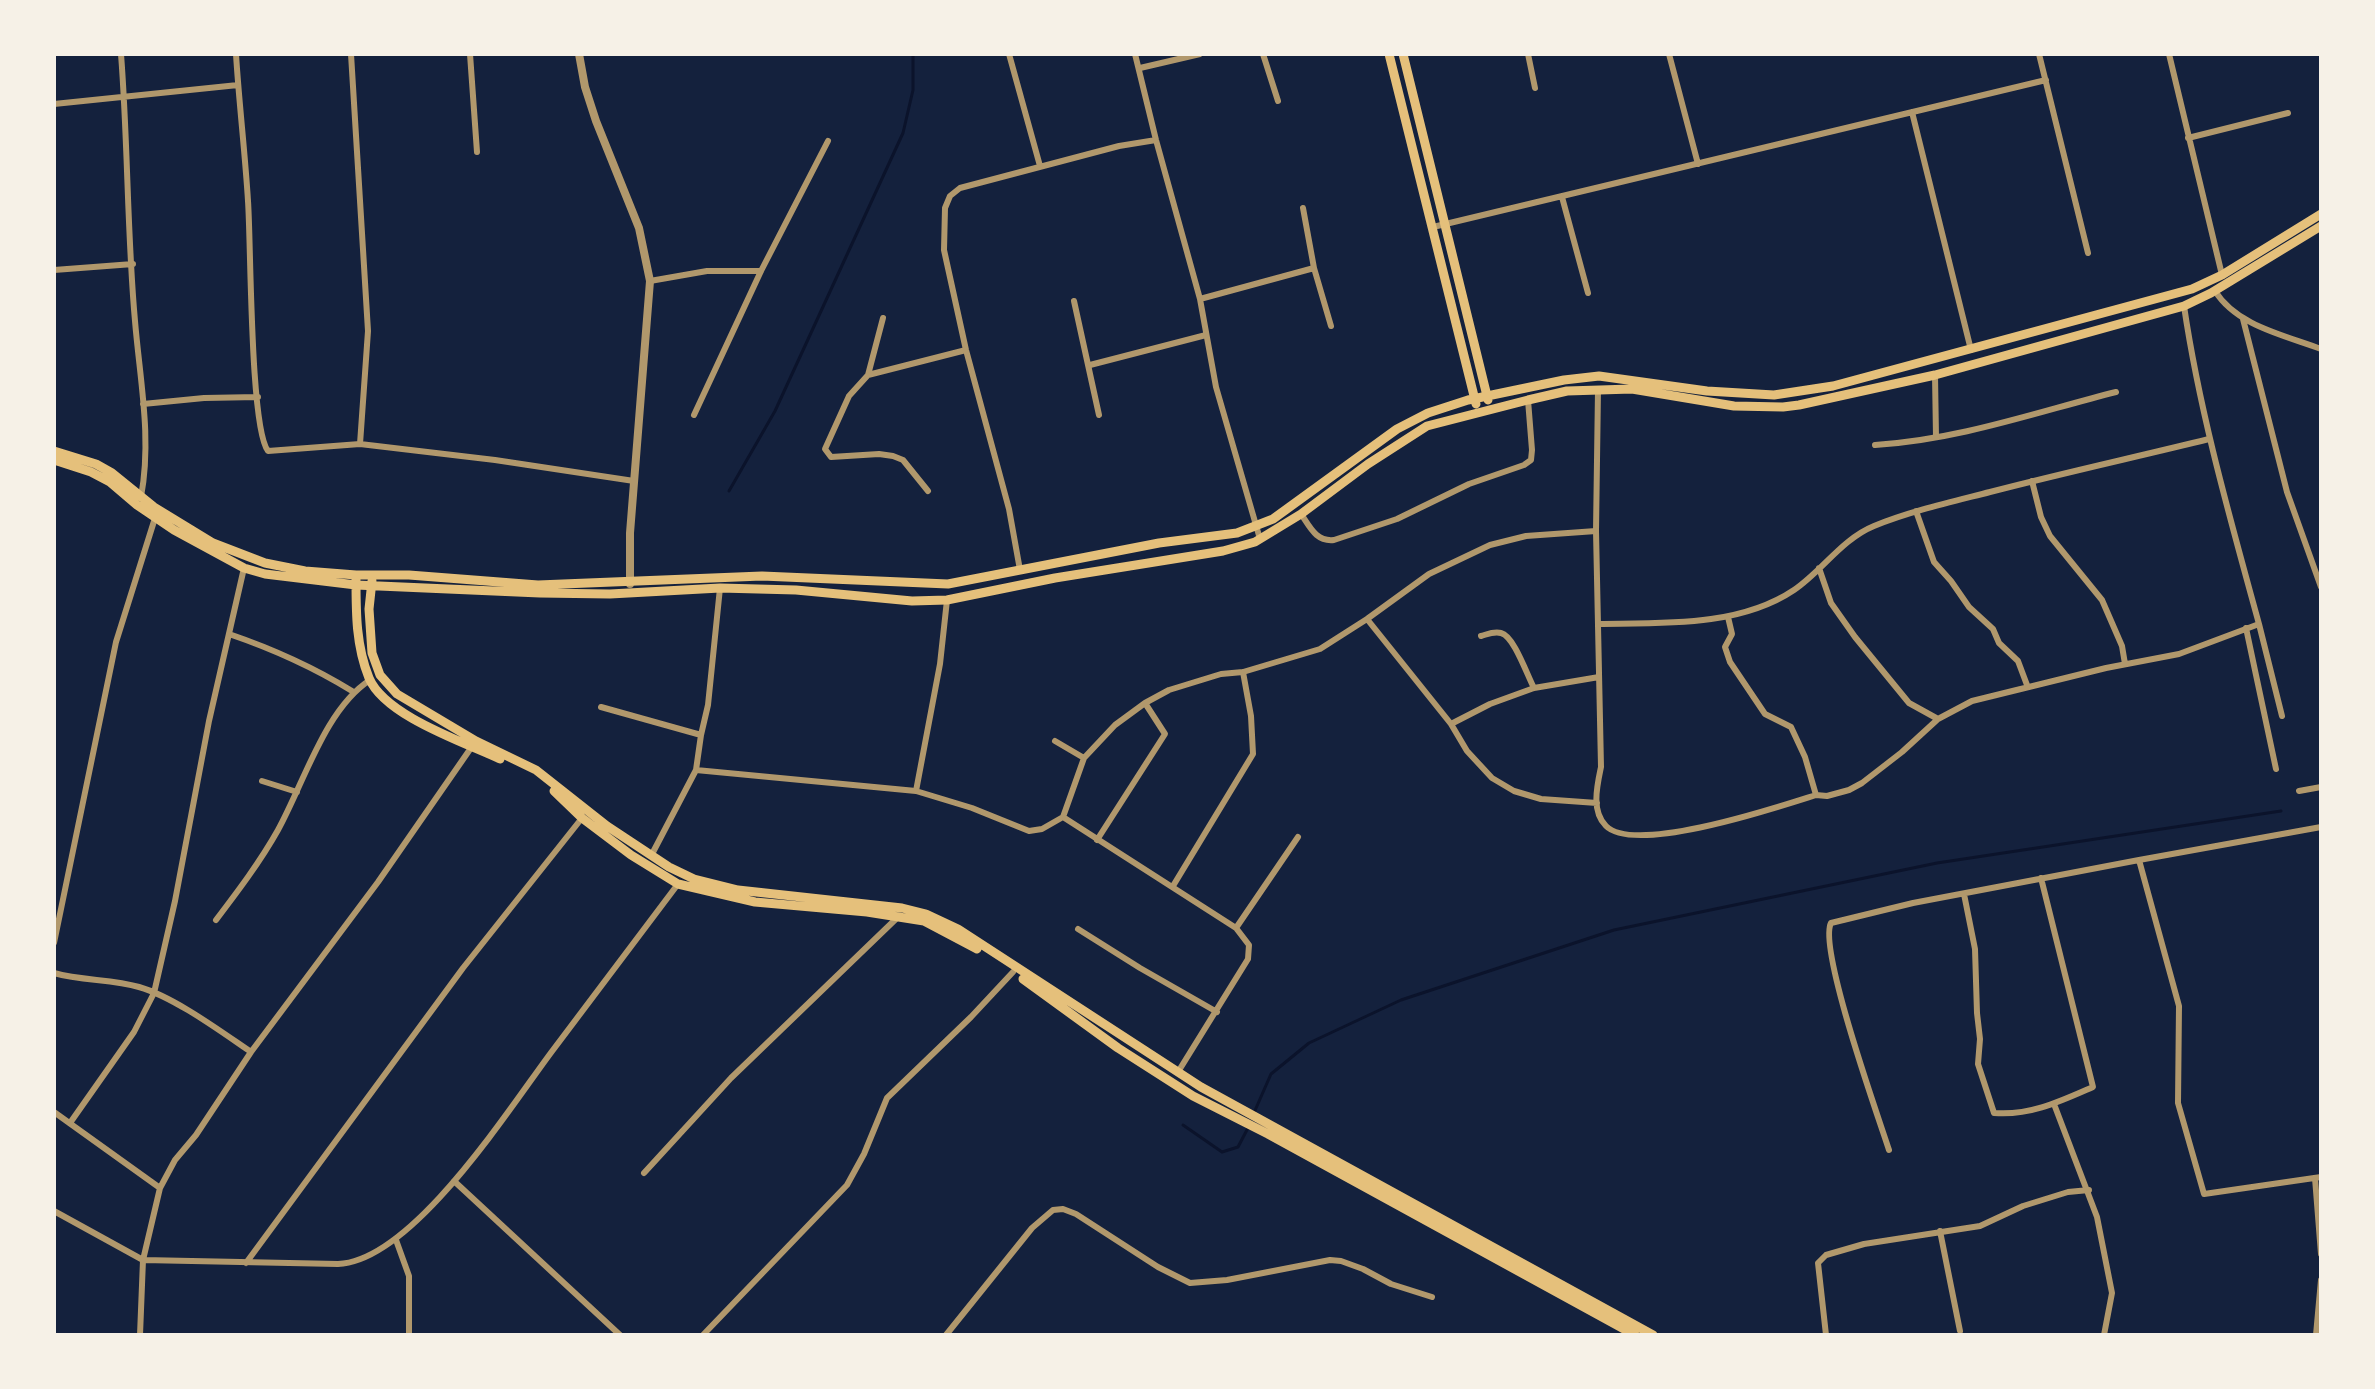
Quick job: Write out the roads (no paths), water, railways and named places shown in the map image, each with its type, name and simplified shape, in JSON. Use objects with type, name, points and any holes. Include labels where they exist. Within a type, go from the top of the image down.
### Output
[{"type":"main road","points":[[1389,54],[1457,333],[1475,398],[1485,410]]},
{"type":"main road","points":[[1403,54],[1486,397],[1485,410]]},
{"type":"main road","points":[[630,588],[762,576],[948,584],[1159,543],[1237,533],[1273,519],[1397,429],[1428,413],[1475,398],[1599,376],[1707,391],[1774,395],[1798,393],[1971,350],[2192,289],[2222,275],[2321,214]]},
{"type":"main road","points":[[54,460],[110,482],[155,518],[244,568],[265,574],[372,581],[409,575],[538,585],[796,590],[912,601],[947,600],[1055,578],[1223,551],[1260,539],[1301,514],[1412,434],[1438,421],[1567,391],[1632,389],[1722,404],[1783,407],[1860,392],[1935,375],[2184,306],[2215,291],[2321,226]]},
{"type":"main road","points":[[1857,379],[1860,392]]},
{"type":"main road","points":[[54,451],[96,464],[112,473],[141,498],[213,543],[265,563],[356,580]]},
{"type":"main road","points":[[356,580],[357,636],[370,680],[390,703],[430,727],[536,770],[607,826],[669,867],[694,879],[738,890],[891,906],[926,914],[958,929],[1271,1130],[1635,1335]]},
{"type":"main road","points":[[372,581],[372,653],[380,675],[397,694],[474,743],[535,776],[582,818],[678,884],[755,902],[924,921],[975,947],[1171,1082],[1216,1108],[1271,1130],[1653,1335]]},
{"type":"street","points":[[121,54],[134,319],[147,466],[141,498]]},
{"type":"street","points":[[236,54],[249,204],[258,397],[264,446],[271,452],[360,444],[634,481]]},
{"type":"street","points":[[351,54],[368,331],[360,444]]},
{"type":"street","points":[[470,54],[477,152]]},
{"type":"street","points":[[579,54],[596,121],[639,228],[650,281],[630,533],[630,588]]},
{"type":"street","points":[[1009,54],[1040,166]]},
{"type":"street","points":[[1135,54],[1200,299],[1216,387],[1260,539]]},
{"type":"street","points":[[1140,68],[1200,54]]},
{"type":"street","points":[[1263,54],[1278,101]]},
{"type":"street","points":[[1528,54],[1535,88]]},
{"type":"street","points":[[1669,54],[1698,164]]},
{"type":"street","points":[[2039,54],[2088,253]]},
{"type":"street","points":[[2169,54],[2222,275]]},
{"type":"street","points":[[1433,227],[2046,80]]},
{"type":"street","points":[[54,104],[238,85]]},
{"type":"street","points":[[1912,112],[1971,350]]},
{"type":"street","points":[[2188,138],[2288,113]]},
{"type":"street","points":[[1020,570],[1009,509],[966,350],[944,250],[947,202],[960,188],[1119,146],[1156,140]]},
{"type":"street","points":[[694,415],[761,271],[828,141]]},
{"type":"street","points":[[1562,197],[1588,293]]},
{"type":"street","points":[[1303,208],[1314,268],[1331,326]]},
{"type":"street","points":[[54,270],[133,264]]},
{"type":"street","points":[[1200,299],[1314,268]]},
{"type":"street","points":[[650,281],[707,271],[761,271]]},
{"type":"street","points":[[2215,291],[2225,305],[2243,319],[2321,349]]},
{"type":"street","points":[[1074,301],[1099,415]]},
{"type":"street","points":[[2184,306],[2195,382],[2282,716]]},
{"type":"street","points":[[883,318],[868,375],[843,407],[826,445],[826,454],[831,457],[893,456],[903,460],[928,491]]},
{"type":"street","points":[[2243,319],[2287,492],[2321,587]]},
{"type":"street","points":[[1090,365],[1206,335]]},
{"type":"street","points":[[868,375],[966,350]]},
{"type":"street","points":[[1935,375],[1936,437]]},
{"type":"street","points":[[1598,390],[1596,531],[1601,767],[1597,803],[1601,819],[1614,832],[1663,836],[1816,795],[1827,796],[1849,790],[1902,752],[1938,719],[1972,701],[2027,685],[2179,654],[2259,624]]},
{"type":"street","points":[[1875,445],[1969,432],[2116,392]]},
{"type":"street","points":[[143,404],[258,397]]},
{"type":"street","points":[[1301,514],[1317,536],[1325,541],[1334,540],[1397,519],[1469,484],[1524,465],[1531,460],[1532,450],[1528,400]]},
{"type":"street","points":[[1599,624],[1728,617],[1761,608],[1795,590],[1870,528],[1916,511],[2209,439]]},
{"type":"street","points":[[2032,481],[2041,517],[2050,536],[2102,600],[2122,646],[2125,664]]},
{"type":"street","points":[[1916,511],[1934,562],[1969,607],[1993,629],[1999,643],[2018,661],[2027,685]]},
{"type":"street","points":[[54,943],[116,642],[155,518]]},
{"type":"street","points":[[696,770],[916,791],[972,808],[1014,827],[1029,831],[1042,829],[1063,817],[1084,758],[1115,725],[1145,703],[1190,682],[1243,672],[1320,649],[1429,574],[1490,545],[1526,536],[1596,531]]},
{"type":"street","points":[[70,1123],[134,1032],[154,993],[244,568]]},
{"type":"street","points":[[1819,568],[1831,603],[1855,637],[1909,703],[1938,719]]},
{"type":"street","points":[[644,863],[652,854],[696,770],[708,705],[720,588]]},
{"type":"street","points":[[916,791],[940,664],[947,600]]},
{"type":"street","points":[[1728,617],[1732,634],[1725,647],[1730,662],[1765,714],[1791,727],[1805,757],[1816,795]]},
{"type":"street","points":[[1367,619],[1451,724],[1467,751],[1492,778],[1514,791],[1541,799],[1597,803]]},
{"type":"street","points":[[2246,628],[2276,769]]},
{"type":"street","points":[[1481,636],[1504,633],[1512,641],[1534,688]]},
{"type":"street","points":[[229,634],[268,647],[322,672],[352,691]]},
{"type":"street","points":[[1173,886],[1253,754],[1251,716],[1243,672]]},
{"type":"street","points":[[1451,724],[1490,704],[1534,688],[1599,677]]},
{"type":"street","points":[[216,920],[257,866],[332,722],[352,691],[370,680]]},
{"type":"street","points":[[1097,840],[1165,734],[1145,703]]},
{"type":"street","points":[[601,707],[701,735]]},
{"type":"street","points":[[1055,741],[1084,758]]},
{"type":"street","points":[[140,1335],[143,1260],[160,1188],[175,1160],[360,907],[474,743]]},
{"type":"street","points":[[262,781],[297,792]]},
{"type":"street","points":[[2299,791],[2321,787]]},
{"type":"street","points":[[1063,817],[1236,928],[1249,945],[1248,959],[1171,1082]]},
{"type":"street","points":[[246,1263],[453,980],[582,818]]},
{"type":"street","points":[[1889,1150],[1853,1043],[1827,930],[1835,921],[2041,878],[2321,827]]},
{"type":"street","points":[[1236,928],[1298,837]]},
{"type":"street","points":[[2139,860],[2179,1006],[2178,1103],[2204,1194],[2318,1177],[2321,1254]]},
{"type":"street","points":[[1964,894],[1975,949],[1980,1039],[1978,1064],[1994,1113],[2020,1113],[2054,1104],[2093,1087],[2041,878]]},
{"type":"street","points":[[54,1211],[143,1260],[350,1264],[364,1260],[396,1240],[490,1139],[678,884]]},
{"type":"street","points":[[644,1173],[731,1078],[898,917]]},
{"type":"street","points":[[1078,929],[1217,1012]]},
{"type":"street","points":[[703,1335],[847,1185],[864,1154],[887,1098],[1013,972]]},
{"type":"street","points":[[54,973],[73,979],[138,986],[251,1052]]},
{"type":"street","points":[[2054,1104],[2097,1217],[2112,1293],[2104,1335]]},
{"type":"street","points":[[54,1112],[160,1188]]},
{"type":"street","points":[[454,1181],[620,1335]]},
{"type":"street","points":[[1826,1335],[1818,1263],[1826,1255],[1864,1244],[1980,1226],[2023,1206],[2068,1192],[2089,1190]]},
{"type":"street","points":[[946,1335],[1015,1246],[1053,1210],[1063,1209],[1190,1283],[1227,1280],[1330,1260],[1341,1261],[1391,1284],[1432,1297]]},
{"type":"street","points":[[1940,1231],[1960,1331]]},
{"type":"street","points":[[396,1240],[409,1276],[409,1335]]},
{"type":"street","points":[[2316,1335],[2321,1280]]},
{"type":"waterway","points":[[729,491],[775,411],[903,133],[913,90],[913,54]]},
{"type":"waterway","points":[[1253,1115],[1271,1074],[1309,1043],[1401,1000],[1614,930],[1937,863],[2281,811]]},
{"type":"waterway","points":[[1183,1125],[1222,1152],[1238,1147],[1249,1126]]}]
